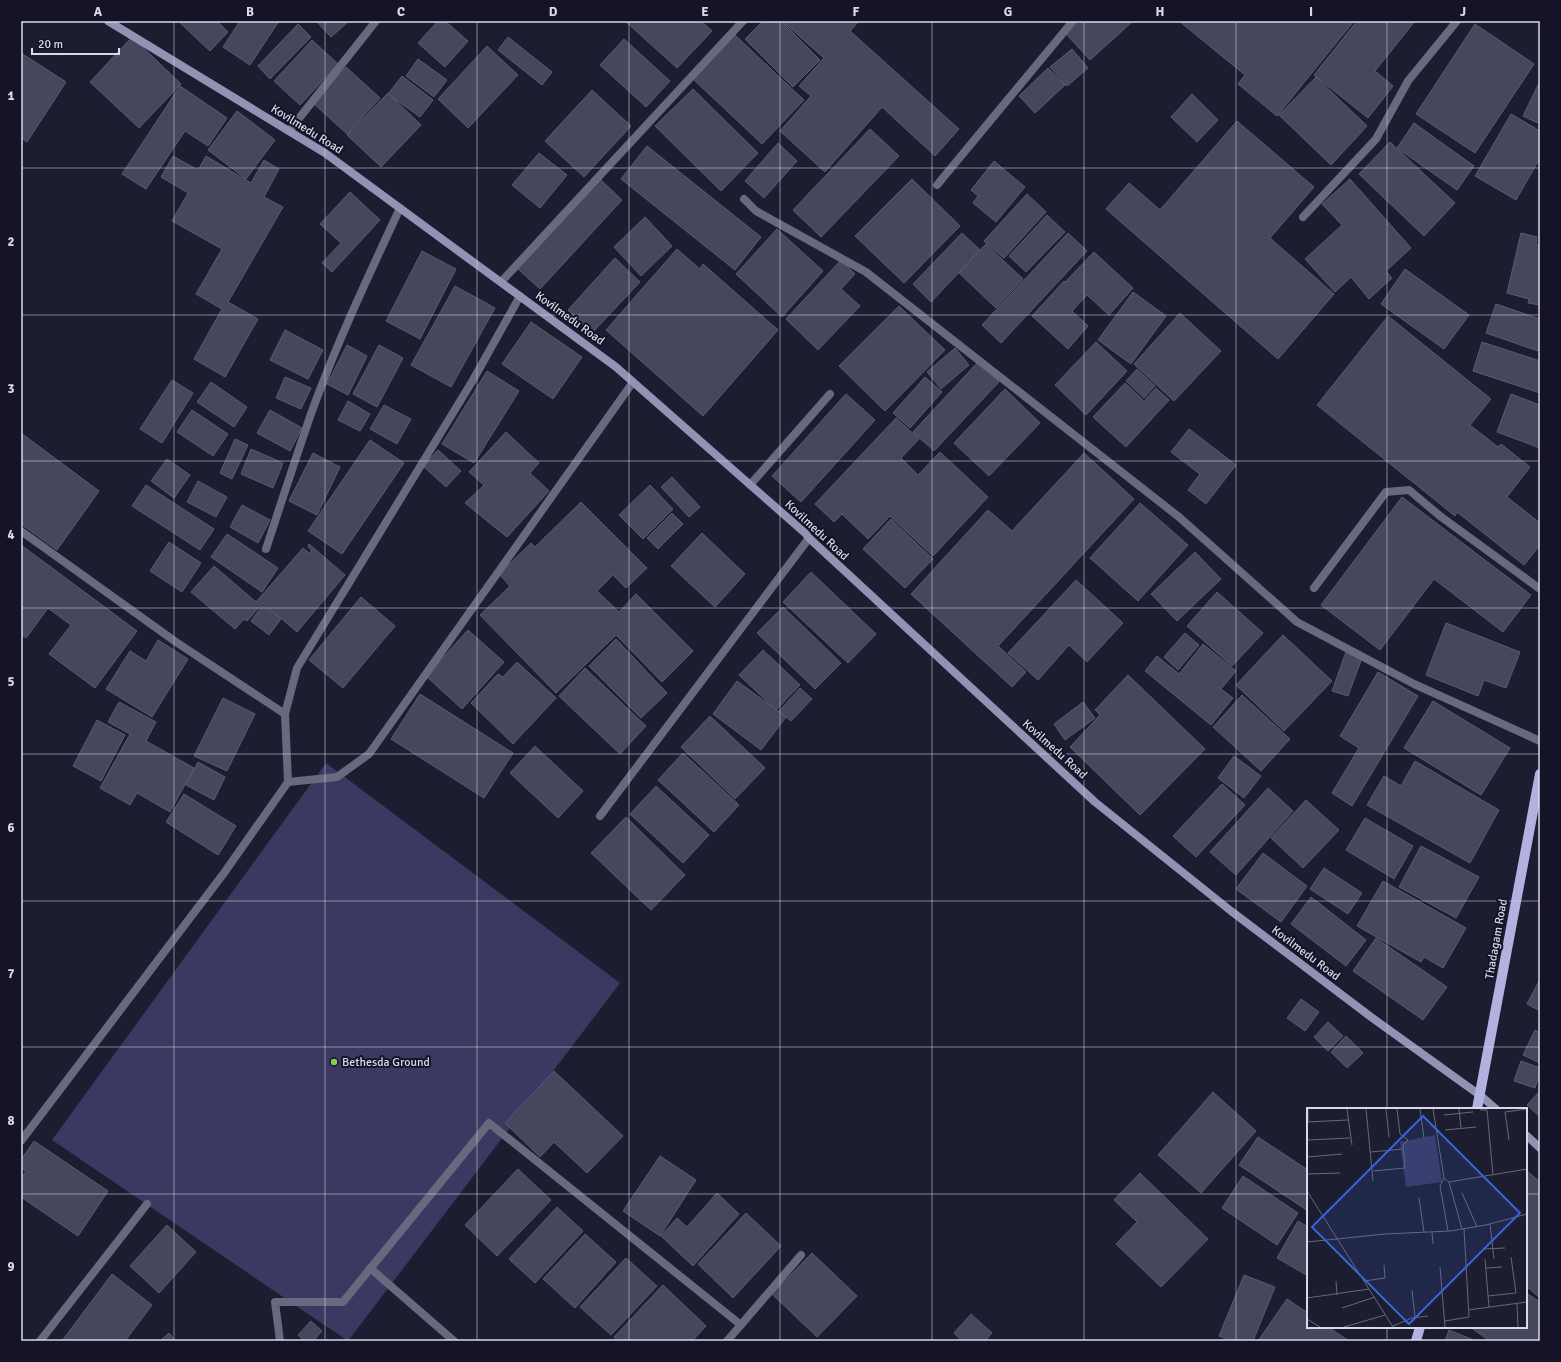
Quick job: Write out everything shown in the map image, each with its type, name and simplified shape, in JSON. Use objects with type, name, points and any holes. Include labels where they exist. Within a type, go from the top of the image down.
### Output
[{"type":"main road","name":"Thadagam Road","points":[[1477,1108],[1481,1096],[1540,774]]},
{"type":"main road","points":[[1416,1341],[1420,1328]]},
{"type":"street","name":"Kovilmedu Road","points":[[108,21],[325,153],[616,367],[805,533],[1095,802],[1238,916],[1370,1017],[1481,1096],[1495,1108]]},
{"type":"street","points":[[289,131],[376,21]]},
{"type":"street","points":[[501,282],[743,21]]},
{"type":"street","points":[[937,185],[1073,21]]},
{"type":"street","points":[[1303,217],[1376,139],[1408,81],[1457,21]]},
{"type":"street","points":[[744,199],[756,211],[866,272],[1179,516],[1297,622],[1414,684],[1540,742]]},
{"type":"street","points":[[266,549],[321,390],[355,306],[400,208]]},
{"type":"street","points":[[21,1141],[224,873],[288,782],[285,714],[297,668],[473,380],[520,296]]},
{"type":"street","points":[[288,782],[338,777],[369,754],[633,382]]},
{"type":"street","points":[[750,484],[830,394]]},
{"type":"street","points":[[1314,588],[1386,492],[1409,490],[1440,516],[1540,589]]},
{"type":"street","points":[[21,531],[176,642],[285,714]]},
{"type":"street","points":[[600,816],[809,538]]},
{"type":"street","points":[[280,1341],[275,1302],[343,1302],[489,1123],[741,1325]]},
{"type":"street","points":[[1527,1136],[1540,1148]]},
{"type":"street","points":[[40,1341],[147,1204]]},
{"type":"street","points":[[727,1341],[801,1255]]},
{"type":"street","points":[[370,1268],[454,1341]]},
{"type":"shaded area","name":"Bethesda Ground","points":[[326,763],[620,983],[348,1341],[52,1140]]},
{"type":"building","points":[[178,21],[217,21],[228,32],[210,51]]},
{"type":"building","points":[[240,21],[279,21],[250,65],[223,47]]},
{"type":"building","points":[[316,21],[349,21],[331,37]]},
{"type":"building","points":[[438,21],[445,21],[468,41],[445,67],[418,43]]},
{"type":"building","points":[[625,21],[701,21],[712,31],[677,68]]},
{"type":"building","points":[[763,21],[781,21],[820,60],[793,87],[745,39]]},
{"type":"building","points":[[782,21],[859,21],[850,31],[959,129],[935,156],[882,107],[825,172],[780,131],[811,96],[799,86],[824,58]]},
{"type":"building","points":[[1080,21],[1133,21],[1090,60],[1066,34]]},
{"type":"building","points":[[1179,21],[1354,21],[1277,116],[1238,84],[1245,75]]},
{"type":"building","points":[[1357,21],[1415,21],[1375,71],[1393,86],[1368,118],[1314,75]]},
{"type":"building","points":[[298,24],[311,37],[270,79],[258,66]]},
{"type":"building","points":[[1475,24],[1534,64],[1475,153],[1416,114]]},
{"type":"building","points":[[735,35],[804,100],[762,144],[693,79]]},
{"type":"building","points":[[132,37],[181,84],[139,128],[90,82]]},
{"type":"building","points":[[508,37],[552,72],[542,85],[498,50]]},
{"type":"building","points":[[624,39],[670,81],[646,107],[600,65]]},
{"type":"building","points":[[312,40],[338,64],[300,105],[274,81]]},
{"type":"building","points":[[487,46],[518,75],[468,128],[438,99]]},
{"type":"building","points":[[1072,49],[1088,68],[1067,86],[1050,67]]},
{"type":"building","points":[[21,53],[66,82],[27,142],[21,138]]},
{"type":"building","points":[[418,59],[447,80],[434,97],[406,76]]},
{"type":"building","points":[[346,67],[380,98],[347,134],[313,103]]},
{"type":"building","points":[[1048,68],[1065,85],[1035,113],[1019,96]]},
{"type":"building","points":[[402,76],[433,100],[420,117],[388,94]]},
{"type":"building","points":[[1316,77],[1367,126],[1331,165],[1279,115]]},
{"type":"building","points":[[1540,83],[1540,124],[1523,116]]},
{"type":"building","points":[[180,86],[227,118],[208,146],[185,131],[146,189],[122,174]]},
{"type":"building","points":[[693,89],[758,153],[721,191],[655,126]]},
{"type":"building","points":[[592,90],[631,126],[584,177],[545,141]]},
{"type":"building","points":[[388,93],[421,125],[381,167],[347,135]]},
{"type":"building","points":[[1192,94],[1218,120],[1197,142],[1171,117]]},
{"type":"building","points":[[237,111],[275,140],[246,179],[208,150]]},
{"type":"building","points":[[1511,114],[1540,131],[1540,158],[1516,200],[1475,176]]},
{"type":"building","points":[[1237,121],[1314,187],[1270,238],[1334,294],[1278,359],[1106,209],[1129,183],[1160,210]]},
{"type":"building","points":[[1414,123],[1474,166],[1457,190],[1397,148]]},
{"type":"building","points":[[870,129],[899,156],[821,237],[793,210]]},
{"type":"building","points":[[1390,142],[1455,203],[1424,236],[1359,174]]},
{"type":"building","points":[[778,143],[797,161],[764,198],[745,181]]},
{"type":"building","points":[[647,146],[761,237],[735,270],[621,179]]},
{"type":"building","points":[[539,153],[567,175],[540,208],[512,185]]},
{"type":"building","points":[[173,156],[198,170],[206,156],[251,183],[264,160],[279,169],[264,197],[283,207],[228,302],[258,319],[225,377],[194,359],[222,309],[196,294],[222,249],[172,221],[188,193],[161,177]]},
{"type":"building","points":[[994,161],[1025,187],[996,222],[973,203],[978,196],[971,190]]},
{"type":"building","points":[[600,179],[622,200],[540,289],[517,268]]},
{"type":"building","points":[[912,179],[960,226],[904,283],[855,236]]},
{"type":"building","points":[[1350,179],[1411,248],[1386,271],[1392,278],[1369,299],[1351,277],[1335,292],[1305,259],[1342,225],[1322,204]]},
{"type":"building","points":[[350,192],[380,220],[332,272],[322,263],[341,243],[320,224]]},
{"type":"building","points":[[1027,194],[1046,212],[1004,258],[984,241]]},
{"type":"building","points":[[1047,215],[1065,232],[1026,272],[1009,256]]},
{"type":"building","points":[[645,217],[672,246],[641,276],[614,247]]},
{"type":"building","points":[[777,229],[823,271],[782,317],[736,274]]},
{"type":"building","points":[[962,233],[980,250],[931,302],[913,284]]},
{"type":"building","points":[[1068,233],[1087,251],[1001,343],[982,325]]},
{"type":"building","points":[[1521,233],[1537,237],[1536,244],[1540,245],[1540,305],[1528,303],[1529,299],[1507,293]]},
{"type":"building","points":[[986,244],[1023,279],[996,308],[959,273]]},
{"type":"building","points":[[677,249],[700,269],[703,264],[778,330],[703,416],[606,330]]},
{"type":"building","points":[[422,251],[456,269],[420,339],[386,321]]},
{"type":"building","points":[[1094,252],[1133,288],[1109,315],[1087,295],[1072,311],[1088,326],[1068,349],[1032,316],[1064,281],[1065,282]]},
{"type":"building","points":[[615,258],[640,282],[592,333],[568,310]]},
{"type":"building","points":[[841,260],[855,274],[841,289],[860,306],[818,350],[786,319]]},
{"type":"building","points":[[1405,269],[1469,315],[1444,349],[1381,304]]},
{"type":"building","points":[[455,286],[495,308],[451,387],[411,365]]},
{"type":"building","points":[[1133,292],[1166,316],[1131,364],[1098,340]]},
{"type":"building","points":[[1496,304],[1540,319],[1540,346],[1538,351],[1486,333]]},
{"type":"building","points":[[899,306],[945,350],[885,411],[839,366]]},
{"type":"building","points":[[1180,313],[1221,351],[1174,401],[1134,364]]},
{"type":"building","points":[[1388,316],[1491,399],[1470,425],[1498,447],[1501,444],[1530,467],[1507,497],[1540,523],[1540,545],[1524,565],[1457,512],[1455,516],[1317,405]]},
{"type":"building","points":[[531,322],[582,357],[553,399],[502,364]]},
{"type":"building","points":[[285,330],[323,350],[308,379],[270,360]]},
{"type":"building","points":[[1096,342],[1127,371],[1086,415],[1055,385]]},
{"type":"building","points":[[1482,342],[1540,361],[1540,393],[1473,371]]},
{"type":"building","points":[[347,345],[367,356],[348,395],[327,384]]},
{"type":"building","points":[[379,345],[403,358],[377,407],[353,394]]},
{"type":"building","points":[[955,348],[969,365],[941,389],[927,372]]},
{"type":"building","points":[[978,362],[999,382],[934,451],[913,432]]},
{"type":"building","points":[[1137,369],[1155,386],[1144,398],[1126,381]]},
{"type":"building","points":[[487,371],[519,391],[474,463],[442,444]]},
{"type":"building","points":[[285,377],[311,388],[301,409],[276,398]]},
{"type":"building","points":[[925,377],[942,392],[910,428],[893,413]]},
{"type":"building","points":[[172,380],[193,393],[162,443],[140,429]]},
{"type":"building","points":[[211,382],[247,407],[234,427],[197,402]]},
{"type":"building","points":[[1125,383],[1144,401],[1156,388],[1169,400],[1126,447],[1093,417]]},
{"type":"building","points":[[1005,389],[1040,423],[989,476],[954,443]]},
{"type":"building","points":[[846,394],[875,420],[801,502],[772,476]]},
{"type":"building","points":[[1511,394],[1540,405],[1540,448],[1497,432]]},
{"type":"building","points":[[348,401],[370,414],[360,431],[338,420]]},
{"type":"building","points":[[384,405],[411,419],[397,444],[370,429]]},
{"type":"building","points":[[192,410],[228,434],[213,456],[177,432]]},
{"type":"building","points":[[270,410],[302,428],[290,451],[257,433]]},
{"type":"building","points":[[896,418],[919,439],[901,458],[918,475],[940,452],[988,497],[933,556],[890,516],[868,539],[842,514],[834,522],[815,504]]},
{"type":"building","points":[[1189,429],[1236,465],[1206,504],[1188,490],[1200,474],[1171,452]]},
{"type":"building","points":[[506,432],[539,463],[530,473],[549,491],[507,537],[465,503],[484,485],[469,472]]},
{"type":"building","points":[[21,433],[99,491],[57,550],[21,524]]},
{"type":"building","points":[[235,439],[248,445],[232,479],[220,473]]},
{"type":"building","points":[[370,440],[404,463],[342,554],[308,531]]},
{"type":"building","points":[[251,449],[283,463],[273,488],[241,474]]},
{"type":"building","points":[[438,450],[461,471],[446,487],[423,466]]},
{"type":"building","points":[[313,453],[340,467],[317,515],[289,501]]},
{"type":"building","points":[[1084,453],[1134,499],[998,646],[1026,672],[1012,687],[911,594],[988,510],[1012,531]]},
{"type":"building","points":[[167,459],[190,475],[174,498],[151,481]]},
{"type":"building","points":[[672,477],[700,507],[689,517],[661,487]]},
{"type":"building","points":[[198,481],[227,497],[216,517],[187,502]]},
{"type":"building","points":[[146,485],[214,529],[200,550],[132,506]]},
{"type":"building","points":[[650,485],[673,509],[643,539],[619,515]]},
{"type":"building","points":[[1402,497],[1531,595],[1503,632],[1434,579],[1380,650],[1321,605]]},
{"type":"building","points":[[581,502],[647,568],[626,588],[613,575],[597,591],[619,612],[636,594],[693,651],[662,682],[616,635],[556,693],[480,615],[510,586],[499,574],[531,543],[535,547]]},
{"type":"building","points":[[1140,503],[1188,545],[1138,601],[1090,558]]},
{"type":"building","points":[[242,505],[270,520],[258,543],[230,527]]},
{"type":"building","points":[[672,513],[683,524],[658,549],[647,538]]},
{"type":"building","points":[[891,519],[933,559],[905,588],[863,549]]},
{"type":"building","points":[[702,533],[745,574],[715,607],[671,566]]},
{"type":"building","points":[[227,534],[278,568],[262,592],[211,557]]},
{"type":"building","points":[[169,542],[201,563],[182,592],[150,571]]},
{"type":"building","points":[[309,544],[345,575],[297,632],[263,603],[247,621],[244,619],[235,629],[191,592],[214,566],[256,602],[303,548],[309,553],[312,550],[308,547]]},
{"type":"building","points":[[21,545],[137,631],[95,688],[49,654],[71,625],[48,608],[26,638],[21,634]]},
{"type":"building","points":[[1195,552],[1221,579],[1177,621],[1151,594]]},
{"type":"building","points":[[811,572],[876,634],[848,663],[783,602]]},
{"type":"building","points":[[1076,580],[1123,623],[1087,662],[1069,645],[1038,680],[1008,653]]},
{"type":"building","points":[[1217,592],[1263,633],[1232,666],[1187,626]]},
{"type":"building","points":[[361,597],[395,626],[343,688],[309,660]]},
{"type":"building","points":[[263,605],[281,619],[269,635],[251,621]]},
{"type":"building","points":[[783,607],[841,663],[815,689],[757,633]]},
{"type":"building","points":[[1446,623],[1520,652],[1506,688],[1484,680],[1478,696],[1426,675]]},
{"type":"building","points":[[468,630],[504,662],[462,709],[426,676]]},
{"type":"building","points":[[1185,633],[1199,645],[1178,670],[1164,657]]},
{"type":"building","points":[[1283,635],[1332,681],[1284,731],[1236,685]]},
{"type":"building","points":[[616,639],[667,693],[641,718],[589,666]]},
{"type":"building","points":[[158,640],[188,659],[152,717],[106,689],[130,651],[146,661]]},
{"type":"building","points":[[1203,644],[1236,671],[1221,689],[1233,698],[1211,725],[1145,671],[1157,656],[1179,674]]},
{"type":"building","points":[[763,650],[800,685],[776,710],[739,675]]},
{"type":"building","points":[[1346,652],[1362,658],[1348,696],[1332,691]]},
{"type":"building","points":[[517,662],[556,698],[513,744],[471,703],[498,674],[503,677]]},
{"type":"building","points":[[585,668],[646,726],[620,754],[559,696]]},
{"type":"building","points":[[1378,672],[1418,696],[1352,806],[1332,793],[1359,748],[1340,736]]},
{"type":"building","points":[[1128,675],[1205,749],[1140,815],[1070,747],[1100,715],[1095,710]]},
{"type":"building","points":[[737,681],[786,717],[761,750],[713,714]]},
{"type":"building","points":[[800,688],[812,699],[791,721],[779,711]]},
{"type":"building","points":[[420,694],[513,753],[484,798],[391,739]]},
{"type":"building","points":[[1242,695],[1290,739],[1261,771],[1213,727]]},
{"type":"building","points":[[223,698],[255,714],[227,771],[194,756]]},
{"type":"building","points":[[1433,701],[1510,748],[1481,795],[1404,748]]},
{"type":"building","points":[[119,702],[156,722],[146,741],[194,768],[170,812],[137,793],[130,805],[100,788],[130,734],[108,722]]},
{"type":"building","points":[[1083,702],[1095,718],[1065,740],[1054,724]]},
{"type":"building","points":[[710,716],[765,768],[735,799],[681,747]]},
{"type":"building","points":[[97,720],[125,735],[101,781],[73,766]]},
{"type":"building","points":[[535,746],[583,791],[558,818],[510,773]]},
{"type":"building","points":[[683,753],[739,805],[714,832],[658,780]]},
{"type":"building","points":[[1234,756],[1261,776],[1244,798],[1218,778]]},
{"type":"building","points":[[1415,761],[1499,810],[1470,863],[1367,805],[1384,776],[1401,786]]},
{"type":"building","points":[[198,762],[225,777],[214,800],[186,785]]},
{"type":"building","points":[[1222,784],[1245,805],[1196,857],[1173,836]]},
{"type":"building","points":[[656,786],[709,835],[683,863],[630,814]]},
{"type":"building","points":[[1268,788],[1293,811],[1236,875],[1210,852]]},
{"type":"building","points":[[184,794],[236,826],[218,855],[166,822]]},
{"type":"building","points":[[1306,800],[1339,830],[1303,868],[1271,838]]},
{"type":"building","points":[[626,817],[685,875],[651,910],[591,853]]},
{"type":"building","points":[[1365,818],[1413,846],[1394,879],[1346,850]]},
{"type":"building","points":[[1421,846],[1479,877],[1456,918],[1399,887]]},
{"type":"building","points":[[1263,853],[1307,886],[1281,922],[1236,889]]},
{"type":"building","points":[[1324,868],[1362,893],[1348,914],[1310,889]]},
{"type":"building","points":[[1383,881],[1466,928],[1443,968],[1424,957],[1421,962],[1357,926]]},
{"type":"building","points":[[1311,897],[1366,940],[1346,966],[1291,924]]},
{"type":"building","points":[[1376,938],[1447,987],[1423,1020],[1353,971]]},
{"type":"building","points":[[1540,979],[1540,1011],[1527,1004]]},
{"type":"building","points":[[1301,999],[1319,1012],[1305,1031],[1287,1018]]},
{"type":"building","points":[[1328,1022],[1343,1036],[1328,1051],[1314,1037]]},
{"type":"building","points":[[1535,1030],[1540,1033],[1540,1063],[1523,1055]]},
{"type":"building","points":[[1346,1036],[1363,1053],[1347,1068],[1331,1052]]},
{"type":"building","points":[[1521,1061],[1540,1068],[1540,1073],[1535,1088],[1514,1081]]},
{"type":"building","points":[[554,1071],[623,1136],[587,1173],[554,1142],[540,1157],[505,1123]]},
{"type":"building","points":[[1540,1091],[1540,1117],[1527,1105]]},
{"type":"building","points":[[1213,1092],[1256,1131],[1201,1193],[1158,1155]]},
{"type":"building","points":[[1258,1137],[1307,1169],[1307,1210],[1239,1165]]},
{"type":"building","points":[[34,1141],[108,1191],[78,1236],[21,1197],[21,1179],[26,1171],[21,1168],[21,1160]]},
{"type":"building","points":[[660,1156],[696,1180],[660,1236],[623,1211]]},
{"type":"building","points":[[518,1169],[551,1200],[497,1256],[465,1225]]},
{"type":"building","points":[[1527,1171],[1540,1182],[1540,1298],[1527,1287]]},
{"type":"building","points":[[1140,1173],[1208,1239],[1161,1287],[1116,1244],[1137,1222],[1114,1200]]},
{"type":"building","points":[[1243,1176],[1298,1213],[1277,1245],[1222,1208]]},
{"type":"building","points":[[717,1193],[739,1214],[693,1266],[661,1236],[677,1218],[687,1227]]},
{"type":"building","points":[[557,1207],[583,1231],[535,1283],[509,1259]]},
{"type":"building","points":[[746,1213],[781,1246],[733,1298],[698,1264]]},
{"type":"building","points":[[1298,1221],[1307,1226],[1307,1275],[1277,1258]]},
{"type":"building","points":[[167,1225],[196,1252],[159,1293],[130,1266]]},
{"type":"building","points":[[585,1234],[616,1262],[575,1308],[543,1279]]},
{"type":"building","points":[[812,1253],[857,1296],[817,1337],[772,1294]]},
{"type":"building","points":[[626,1258],[657,1286],[611,1335],[580,1307]]},
{"type":"building","points":[[112,1274],[152,1305],[125,1341],[62,1341]]},
{"type":"building","points":[[1244,1275],[1275,1287],[1253,1341],[1232,1341],[1219,1336]]},
{"type":"building","points":[[663,1285],[706,1326],[692,1341],[617,1341],[614,1337]]},
{"type":"building","points":[[1527,1294],[1540,1302],[1540,1336],[1537,1341],[1490,1341],[1471,1328],[1527,1328]]},
{"type":"building","points":[[1287,1299],[1307,1312],[1307,1328],[1330,1328],[1349,1341],[1258,1341]]},
{"type":"building","points":[[971,1314],[992,1333],[985,1341],[962,1341],[954,1333]]},
{"type":"building","points":[[311,1321],[322,1331],[313,1341],[304,1341],[298,1335]]},
{"type":"building","points":[[1449,1330],[1476,1341],[1445,1341]]},
{"type":"building","points":[[169,1333],[176,1341],[160,1341]]},
{"type":"place","name":"Bethesda Ground","points":[[334,1062]]}]
